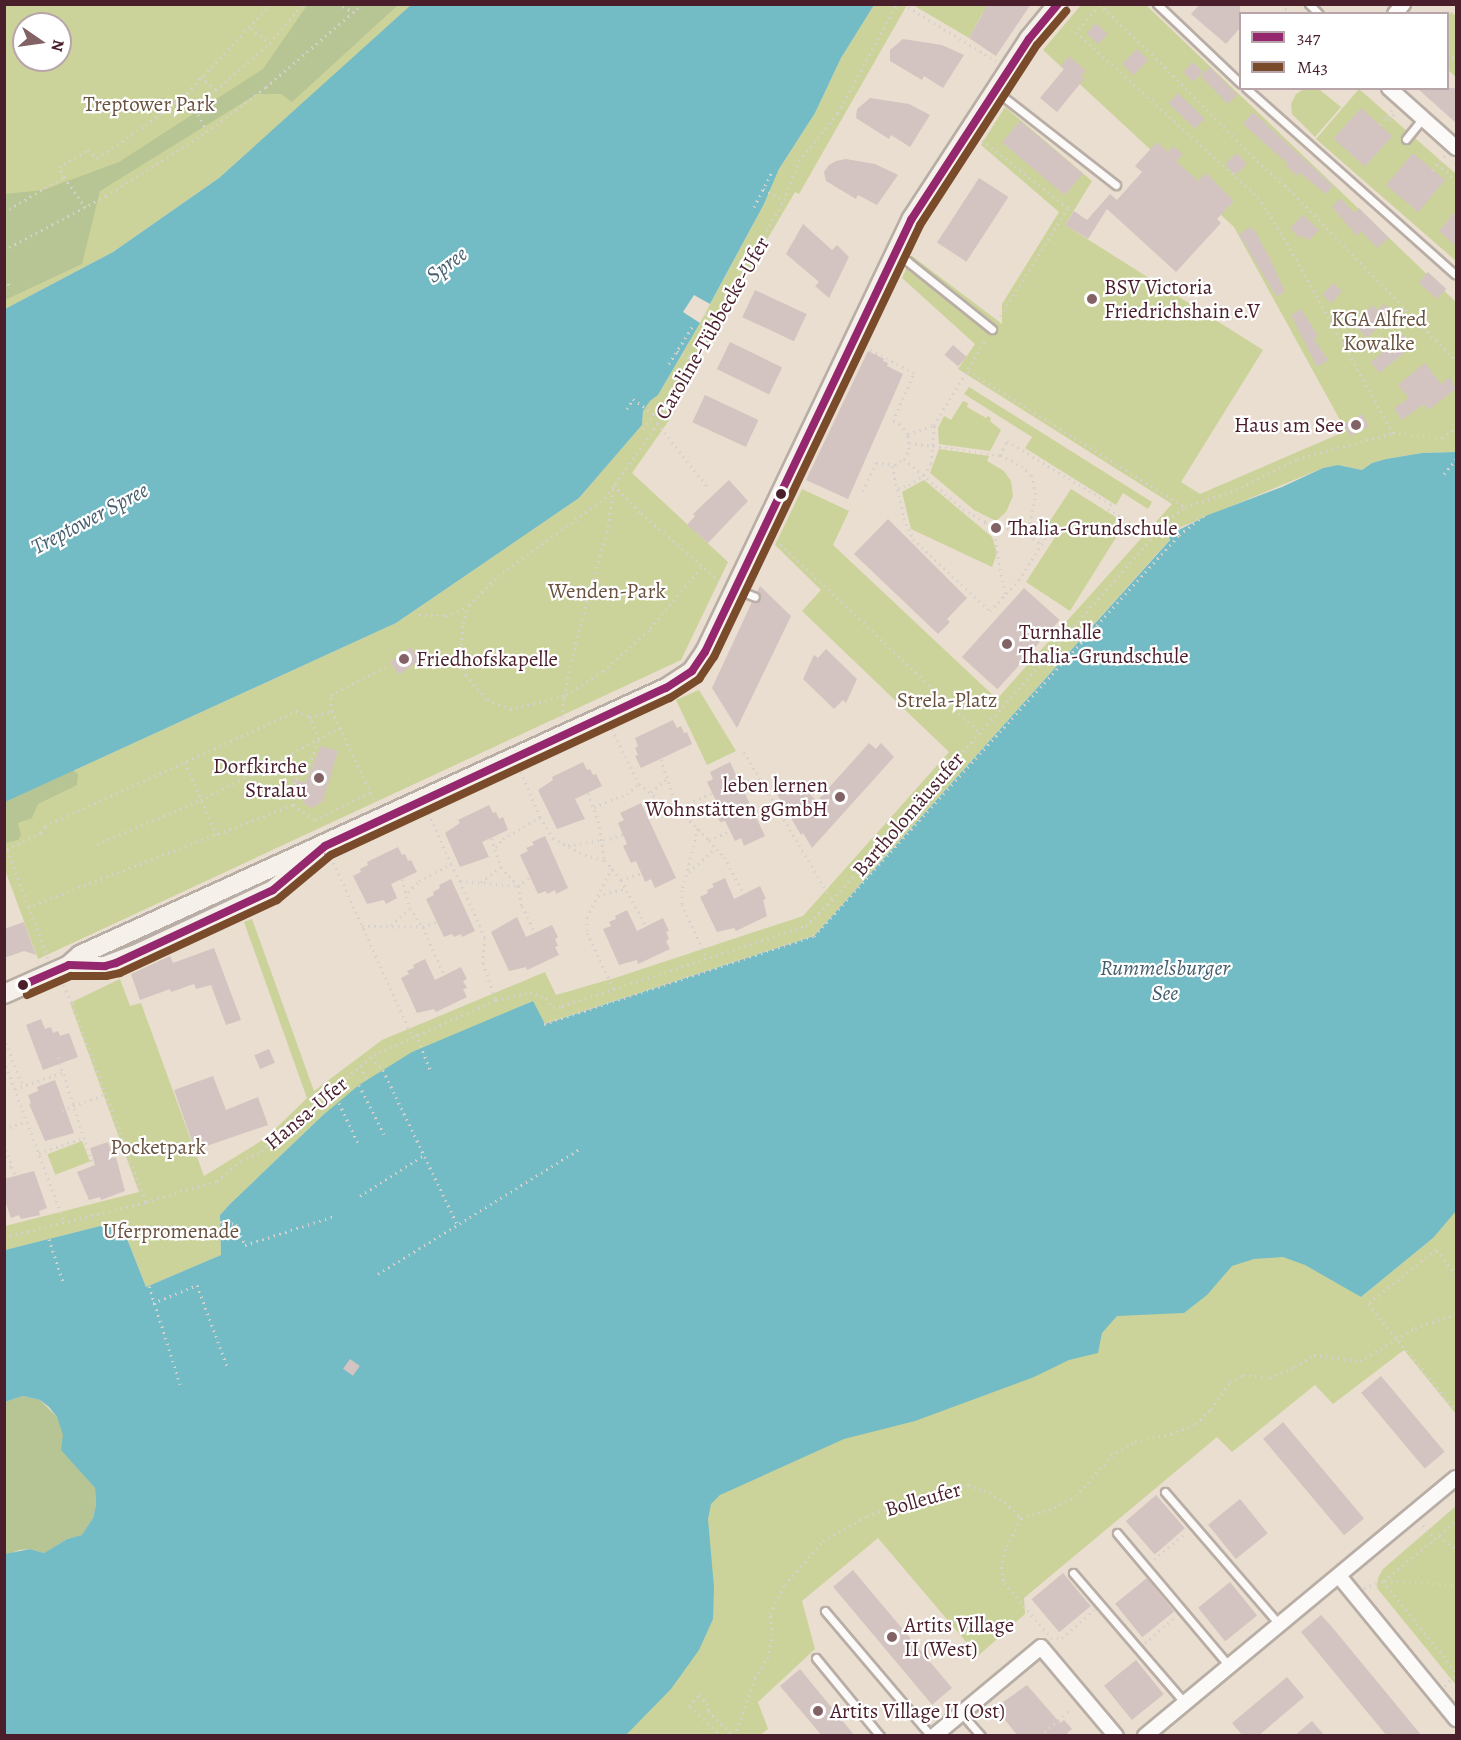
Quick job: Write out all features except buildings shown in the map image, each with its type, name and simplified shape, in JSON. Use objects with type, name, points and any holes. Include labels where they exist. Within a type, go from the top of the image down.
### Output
[{"type":"street","points":[[4,994],[69,965],[105,966],[116,963],[273,890],[328,852],[666,688],[692,671],[705,652],[729,586],[911,220],[1029,39],[1058,4]]},
{"type":"street","points":[[1391,90],[1456,148]]},
{"type":"street","points":[[1146,1736],[1456,1478]]},
{"type":"street","points":[[1339,1576],[1456,1719]]},
{"type":"street","points":[[932,1736],[1046,1642],[1116,1736]]},
{"type":"lane","points":[[1157,4],[1239,82]]},
{"type":"lane","points":[[995,90],[1116,185]]},
{"type":"lane","points":[[1248,90],[1455,274]]},
{"type":"lane","points":[[1406,139],[1423,118]]},
{"type":"lane","points":[[892,255],[907,261],[993,329]]},
{"type":"lane","points":[[729,586],[755,597]]},
{"type":"lane","points":[[1165,1492],[1280,1625]]},
{"type":"lane","points":[[1117,1533],[1229,1666]]},
{"type":"lane","points":[[1073,1573],[1185,1703]]},
{"type":"lane","points":[[825,1611],[932,1736]]},
{"type":"lane","points":[[816,1658],[880,1736]]},
{"type":"lane","points":[[961,1713],[981,1736]]},
{"type":"path","points":[[85,207],[59,167],[88,150],[97,158],[146,125],[187,93],[252,28],[271,4]]},
{"type":"path","points":[[201,77],[216,90],[270,43],[303,4]]},
{"type":"path","points":[[337,4],[354,12]]},
{"type":"path","points":[[4,250],[85,207],[207,132],[266,87],[363,4]]},
{"type":"path","name":"Caroline-Tübbecke-Ufer","points":[[469,605],[498,576],[605,498],[663,414],[784,200],[799,162],[838,113],[897,4]]},
{"type":"path","points":[[903,4],[998,62]]},
{"type":"path","points":[[1393,434],[1284,238],[1258,197],[1076,32],[1099,5],[1152,54],[1257,161],[1285,185],[1456,361]]},
{"type":"path","points":[[252,28],[270,43]]},
{"type":"path","points":[[187,93],[207,132]]},
{"type":"path","points":[[1380,125],[1393,109]]},
{"type":"path","points":[[1386,117],[1389,120],[1393,115]]},
{"type":"path","points":[[898,488],[909,485],[924,475],[932,463],[934,425],[1068,208],[980,139]]},
{"type":"path","points":[[1439,165],[1444,156]]},
{"type":"path","points":[[1432,170],[1444,161]]},
{"type":"path","points":[[1439,165],[1456,180]]},
{"type":"path","points":[[754,207],[771,173]]},
{"type":"path","points":[[4,212],[64,177]]},
{"type":"path","points":[[763,189],[784,200]]},
{"type":"path","points":[[4,279],[11,287]]},
{"type":"path","points":[[705,314],[716,320]]},
{"type":"path","points":[[669,364],[694,324]]},
{"type":"path","points":[[863,490],[876,463],[892,466],[904,459],[910,443],[908,434],[900,424],[892,421],[914,373],[865,347]]},
{"type":"path","points":[[677,351],[693,360]]},
{"type":"path","points":[[967,370],[1185,507],[1236,490],[1297,459],[1393,434],[1442,438],[1456,428]]},
{"type":"path","points":[[627,409],[633,399],[654,414]]},
{"type":"path","points":[[643,429],[657,410],[663,414]]},
{"type":"path","points":[[657,423],[707,486]]},
{"type":"path","points":[[908,434],[934,425]]},
{"type":"path","points":[[1000,455],[1007,441],[1111,504],[1108,509],[1154,537]]},
{"type":"path","points":[[910,443],[1000,455],[1023,467],[1035,484],[1035,509],[1028,535]]},
{"type":"path","points":[[904,459],[963,509],[984,521],[1028,535],[1042,544]]},
{"type":"path","points":[[1444,474],[1456,459]]},
{"type":"path","points":[[892,466],[904,518],[913,539],[990,611],[1019,580],[1046,537]]},
{"type":"path","points":[[614,485],[701,567],[729,586]]},
{"type":"path","points":[[563,719],[561,714],[564,696],[577,637],[608,532],[614,485]]},
{"type":"path","name":"Bartholomäusufer","points":[[561,1006],[806,926],[832,900],[1168,520],[1185,507]]},
{"type":"path","points":[[544,1024],[814,936],[1179,535],[1206,514]]},
{"type":"path","points":[[984,521],[994,533],[1005,596]]},
{"type":"path","points":[[775,538],[980,733]]},
{"type":"path","points":[[469,605],[463,623],[461,660],[466,675],[486,699],[512,709],[564,696],[603,671],[650,630],[701,567]]},
{"type":"path","points":[[419,615],[446,616],[469,605]]},
{"type":"path","points":[[379,808],[332,711],[331,695],[385,667]]},
{"type":"path","points":[[49,960],[7,849],[41,833],[45,826],[296,711],[310,717],[332,711]]},
{"type":"path","points":[[293,805],[296,779],[307,770],[319,739],[310,717]]},
{"type":"path","points":[[98,844],[201,800],[340,728]]},
{"type":"path","points":[[611,728],[639,784],[677,808],[698,828],[724,857],[744,894]]},
{"type":"path","points":[[744,752],[832,900]]},
{"type":"path","points":[[662,759],[677,808]]},
{"type":"path","points":[[185,762],[217,836]]},
{"type":"path","points":[[522,774],[540,817],[553,838],[585,855],[605,860]]},
{"type":"path","points":[[650,792],[668,778]]},
{"type":"path","points":[[594,807],[627,794],[639,784]]},
{"type":"path","points":[[293,805],[315,820],[371,792]]},
{"type":"path","points":[[588,793],[594,807],[605,860],[621,880],[646,926]]},
{"type":"path","points":[[677,808],[712,793]]},
{"type":"path","points":[[28,907],[293,805]]},
{"type":"path","points":[[430,817],[486,938],[483,963],[496,999]]},
{"type":"path","points":[[496,847],[503,839],[540,817]]},
{"type":"path","points":[[698,828],[682,890],[682,904],[706,959]]},
{"type":"path","points":[[709,840],[730,831]]},
{"type":"path","points":[[567,846],[622,834]]},
{"type":"path","points":[[491,838],[501,867],[518,886],[522,906],[535,933]]},
{"type":"path","points":[[688,873],[716,848]]},
{"type":"path","points":[[328,852],[431,1072]]},
{"type":"path","points":[[408,892],[418,881],[451,864]]},
{"type":"path","points":[[480,883],[501,867]]},
{"type":"path","points":[[612,868],[587,917],[587,933],[614,990]]},
{"type":"path","points":[[621,880],[641,873]]},
{"type":"path","points":[[460,881],[518,886],[530,878]]},
{"type":"path","points":[[402,879],[408,892],[410,908],[423,927],[444,975]]},
{"type":"path","points":[[598,896],[626,889]]},
{"type":"path","points":[[390,926],[410,908]]},
{"type":"path","points":[[362,926],[423,927],[437,922]]},
{"type":"path","name":"Hansa-Ufer","points":[[4,1237],[146,1202],[217,1181],[241,1161],[262,1151],[286,1126],[371,1057],[414,1035],[496,999],[530,992],[546,998],[553,1007],[561,1006]]},
{"type":"path","points":[[69,997],[146,1202]]},
{"type":"path","points":[[4,1037],[21,1082],[28,1085]]},
{"type":"path","points":[[58,1057],[93,1166]]},
{"type":"path","points":[[371,1057],[383,1070],[457,1224]]},
{"type":"path","points":[[4,1060],[64,1221]]},
{"type":"path","points":[[362,1066],[367,1080]]},
{"type":"path","points":[[15,1089],[63,1072]]},
{"type":"path","points":[[359,1085],[384,1134]]},
{"type":"path","points":[[62,1110],[106,1094]]},
{"type":"path","points":[[339,1103],[358,1143]]},
{"type":"path","points":[[4,1129],[27,1121]]},
{"type":"path","points":[[39,1153],[83,1138]]},
{"type":"path","points":[[4,1144],[16,1177]]},
{"type":"path","points":[[378,1275],[581,1148]]},
{"type":"path","points":[[360,1196],[424,1155]]},
{"type":"path","points":[[4,1169],[12,1166]]},
{"type":"path","points":[[220,1222],[236,1224],[244,1245],[335,1216]]},
{"type":"path","points":[[50,1239],[63,1282]]},
{"type":"path","points":[[1456,1275],[1436,1249],[1368,1304],[1456,1410]]},
{"type":"path","points":[[153,1303],[197,1285],[227,1366]]},
{"type":"path","points":[[149,1286],[180,1384]]},
{"type":"path","points":[[1100,1605],[1062,1638],[1046,1642],[1004,1582],[1001,1567],[1006,1549],[1022,1518],[1049,1510],[1076,1496],[1111,1456],[1135,1441],[1171,1434],[1196,1424],[1211,1409],[1230,1382],[1243,1375],[1270,1378],[1295,1367],[1314,1355],[1360,1361],[1415,1328],[1456,1314]]},
{"type":"path","name":"Bolleufer","points":[[735,1736],[755,1678],[767,1658],[772,1635],[770,1614],[785,1585],[823,1541],[867,1516],[915,1499],[968,1485],[984,1490],[1005,1502],[1022,1518]]},
{"type":"path","points":[[1414,1514],[1435,1539]]},
{"type":"path","points":[[1352,1592],[1383,1581],[1456,1521]]},
{"type":"path","points":[[1145,1566],[1194,1526]]},
{"type":"path","points":[[1439,1536],[1456,1549]]},
{"type":"path","points":[[1383,1581],[1456,1586]]},
{"type":"path","points":[[1383,1581],[1456,1672]]},
{"type":"path","points":[[1138,1649],[1183,1611]]},
{"type":"path","points":[[722,1736],[689,1706],[699,1695],[707,1703],[708,1711],[735,1736]]},
{"type":"path","points":[[1040,1736],[1069,1711]]},
{"type":"green space","points":[[308,4],[398,5],[292,102],[281,94],[257,94],[100,191],[82,264],[5,300],[5,194],[43,190],[119,162],[263,69]]},
{"type":"green space","name":"Treptower Park","points":[[4,5],[412,5],[219,178],[113,252],[5,309]]},
{"type":"green space","name":"Wenden-Park","points":[[874,5],[907,5],[799,194],[795,192],[759,253],[670,412],[672,416],[632,473],[728,562],[681,660],[38,959],[5,870],[5,802],[396,623],[579,498],[642,425],[643,411],[658,395],[700,323],[764,204],[779,169],[815,113],[841,58]]},
{"type":"green space","points":[[913,5],[992,5],[982,14],[969,38]]},
{"type":"green space","points":[[1081,5],[1146,5],[1456,302],[1456,452],[1422,453],[1386,459],[1372,463],[1362,470],[1338,465],[1323,468],[1181,527],[814,936],[544,1024],[532,1001],[383,1070],[323,1115],[220,1215],[221,1255],[146,1287],[120,1221],[5,1250],[5,1226],[139,1192],[70,1003],[120,979],[130,1006],[141,1003],[204,1176],[266,1138],[307,1098],[244,922],[252,919],[314,1091],[382,1040],[545,972],[556,995],[803,916],[949,752],[802,611],[821,590],[775,545],[802,489],[849,511],[833,545],[997,699],[1172,504],[958,369],[975,344],[902,278],[912,256],[1002,324],[1002,304],[1059,212],[981,145],[1005,107],[1092,181],[1065,225],[1263,350],[1181,482],[1200,494],[1346,431],[1234,227],[1043,50]]},
{"type":"green space","points":[[1451,12],[1456,16],[1456,77],[1449,71],[1449,15]]},
{"type":"green space","points":[[1302,90],[1320,90],[1341,107],[1315,137],[1292,114],[1291,104],[1296,94]]},
{"type":"green space","points":[[1360,90],[1456,174],[1456,261],[1316,139]]},
{"type":"green space","points":[[969,387],[1152,502],[1148,509],[1123,493],[1116,505],[1025,448],[1032,437],[964,394]]},
{"type":"green space","points":[[963,401],[968,403],[967,407],[986,418],[988,416],[991,418],[990,421],[1001,430],[990,451],[939,444],[938,428],[944,416],[951,420]]},
{"type":"green space","points":[[939,449],[989,456],[987,461],[1004,471],[1011,481],[1013,496],[1006,512],[996,521],[974,510],[930,473]]},
{"type":"green space","points":[[924,480],[992,537],[997,553],[992,567],[911,529],[902,492]]},
{"type":"green space","points":[[1071,489],[1125,523],[1070,611],[1026,582],[1059,531],[1048,524]]},
{"type":"green space","points":[[699,690],[736,751],[707,765],[676,700]]},
{"type":"green space","points":[[73,770],[78,774],[77,785],[38,804],[32,818],[18,823],[21,835],[18,840],[5,843],[4,802]]},
{"type":"green space","points":[[270,875],[274,883],[113,965],[109,957]]},
{"type":"green space","points":[[82,1141],[90,1162],[55,1175],[47,1154]]},
{"type":"green space","points":[[1456,1189],[1456,1414],[1404,1350],[1333,1404],[1315,1385],[1232,1452],[1217,1437],[1024,1598],[1025,1614],[978,1656],[878,1538],[802,1601],[815,1649],[758,1702],[768,1729],[760,1735],[580,1736],[702,1489],[1098,1317],[1279,1246],[1361,1297],[1433,1238]]},
{"type":"green space","points":[[23,1396],[40,1400],[57,1417],[82,1473],[95,1488],[96,1505],[93,1518],[83,1535],[67,1539],[44,1553],[30,1549],[19,1550],[7,1555],[5,1554],[5,1402]]},
{"type":"green space","points":[[1456,1506],[1456,1685],[1377,1588],[1378,1578],[1383,1569]]},
{"type":"water","points":[[412,4],[874,5],[841,58],[815,113],[779,169],[764,204],[710,304],[694,295],[683,312],[700,323],[658,395],[643,411],[642,425],[579,498],[396,623],[5,802],[5,309],[113,252],[219,178]]},
{"type":"water","name":"Rummelsburger See","points":[[1456,452],[1456,1211],[1433,1238],[1361,1297],[1305,1265],[1283,1257],[1254,1259],[1232,1266],[1207,1295],[1184,1313],[1117,1316],[1102,1333],[1098,1353],[1069,1360],[1034,1377],[915,1421],[844,1439],[720,1495],[711,1504],[708,1519],[714,1587],[713,1619],[699,1650],[671,1689],[626,1735],[5,1735],[5,1554],[30,1549],[44,1553],[67,1539],[82,1535],[93,1518],[96,1505],[95,1488],[61,1450],[63,1435],[57,1417],[49,1407],[40,1400],[23,1396],[5,1402],[5,1250],[120,1221],[146,1287],[221,1255],[220,1215],[229,1205],[323,1115],[359,1085],[412,1052],[533,1001],[545,1024],[814,936],[1170,540],[1169,535],[1208,515],[1282,487],[1323,468],[1338,465],[1362,470],[1372,463],[1386,459],[1422,453]]},
{"type":"transit line","name":"347","points":[[23,985],[69,965],[105,966],[116,963],[273,890],[325,846],[666,688],[692,671],[705,652],[911,220],[1029,39],[1058,4]]},
{"type":"transit line","name":"M43","points":[[27,995],[71,976],[106,976],[120,973],[277,900],[331,855],[670,698],[699,679],[714,657],[920,225],[1037,45],[1066,11]]},
{"type":"place","name":"BSV Victoria Friedrichshain e.V","points":[[1092,299]]},
{"type":"place","name":"Haus am See","points":[[1356,425]]},
{"type":"place","name":"Thalia-Grundschule","points":[[996,528]]},
{"type":"place","name":"Turnhalle Thalia-Grundschule","points":[[1007,644]]},
{"type":"place","name":"Friedhofskapelle","points":[[404,659]]},
{"type":"place","name":"Dorfkirche Stralau","points":[[319,778]]},
{"type":"place","name":"leben lernen Wohnstätten gGmbH","points":[[840,797]]},
{"type":"place","name":"Artits Village II (West)","points":[[892,1637]]},
{"type":"place","name":"Artits Village II (Ost)","points":[[818,1711]]},
{"type":"water label","name":"Spree","points":[[447,265]]},
{"type":"water label","name":"Treptower Spree","points":[[90,519]]},
{"type":"park label","name":"KGA Alfred Kowalke","points":[[1379,331]]},
{"type":"park label","name":"Strela-Platz","points":[[947,700]]},
{"type":"park label","name":"Pocketpark","points":[[158,1147]]},
{"type":"park label","name":"Uferpromenade","points":[[171,1231]]}]
